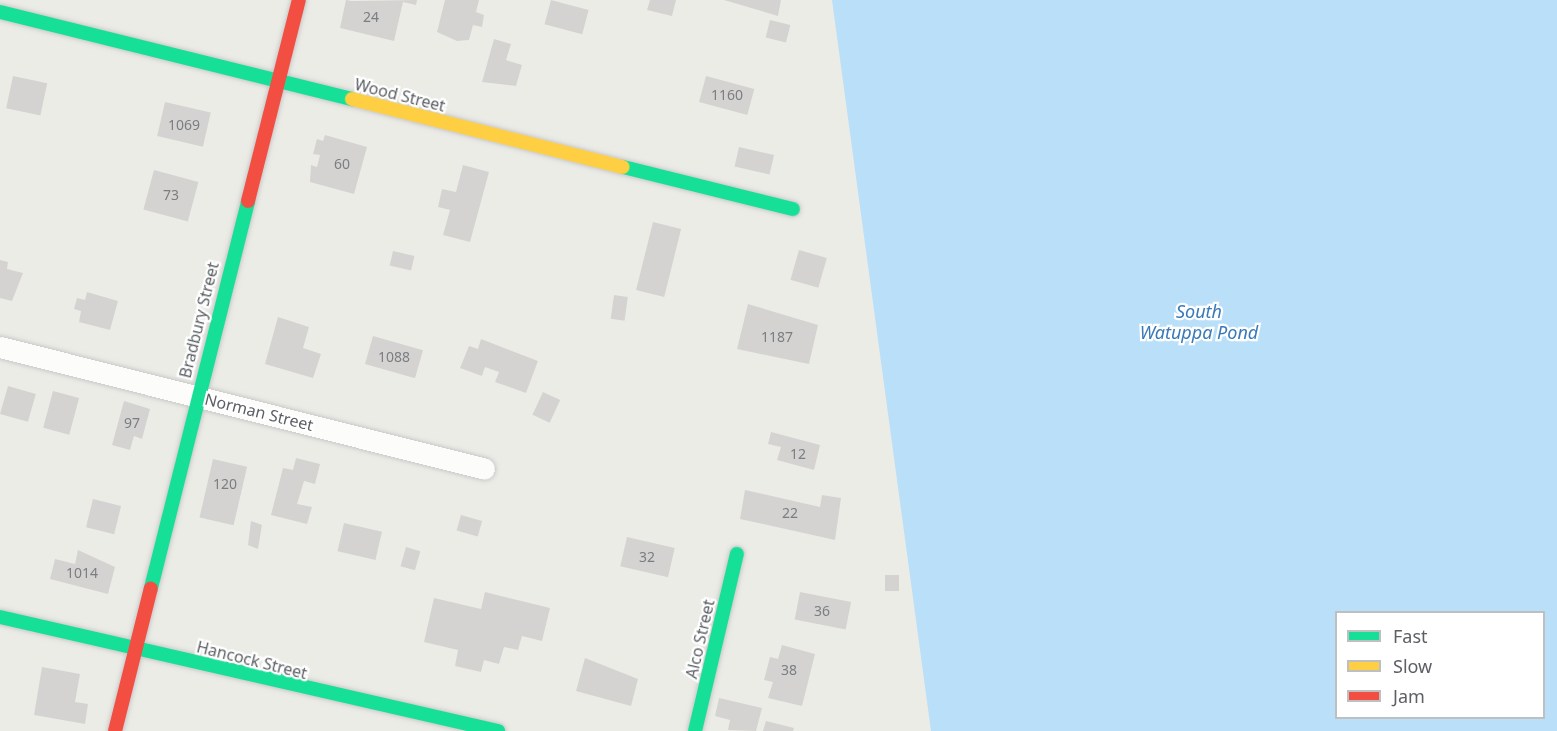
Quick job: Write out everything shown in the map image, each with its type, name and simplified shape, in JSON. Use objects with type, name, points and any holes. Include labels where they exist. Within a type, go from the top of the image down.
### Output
[{"type":"street","name":"Bradbury Street","points":[[115,731],[132,648],[298,0]]},
{"type":"street","name":"Wood Street","points":[[0,12],[793,209]]},
{"type":"street","name":"Norman Street","points":[[0,347],[484,469]]},
{"type":"street","name":"Alco Street","points":[[695,731],[737,554]]},
{"type":"street","name":"Hancock Street","points":[[0,617],[498,731]]},
{"type":"water","name":"South Watuppa Pond","points":[[832,0],[1557,0],[1557,731],[931,731]]},
{"type":"building","points":[[346,0],[417,0],[416,5],[403,2],[394,41],[340,28]]},
{"type":"building","points":[[445,0],[479,0],[476,12],[484,15],[482,27],[473,25],[469,40],[457,41],[437,32]]},
{"type":"building","points":[[551,0],[589,10],[582,34],[545,24]]},
{"type":"building","points":[[650,0],[676,0],[672,16],[647,10]]},
{"type":"building","points":[[724,0],[781,0],[778,16]]},
{"type":"building","points":[[770,20],[790,25],[786,43],[766,37]]},
{"type":"building","points":[[494,39],[511,44],[506,60],[522,65],[516,86],[482,82]]},
{"type":"building","points":[[13,76],[47,83],[40,116],[6,108]]},
{"type":"building","points":[[706,76],[754,89],[747,115],[699,102]]},
{"type":"building","points":[[165,102],[211,113],[203,147],[157,136]]},
{"type":"building","points":[[325,135],[367,147],[354,194],[310,182],[311,165],[317,167],[320,155],[313,154],[317,139],[323,141]]},
{"type":"building","points":[[739,147],[774,155],[770,175],[735,166]]},
{"type":"building","points":[[463,165],[489,172],[470,242],[443,235],[450,210],[438,207],[442,189],[456,192]]},
{"type":"building","points":[[154,170],[198,182],[188,222],[143,210]]},
{"type":"building","points":[[653,222],[681,229],[664,297],[636,290]]},
{"type":"building","points":[[799,250],[827,258],[818,288],[790,280]]},
{"type":"building","points":[[393,251],[414,256],[411,271],[390,266]]},
{"type":"building","points":[[0,260],[8,262],[7,269],[23,273],[12,301],[0,298]]},
{"type":"building","points":[[87,292],[118,301],[110,330],[79,322],[81,311],[74,309],[77,298],[85,300]]},
{"type":"building","points":[[614,295],[628,297],[625,321],[611,319]]},
{"type":"building","points":[[748,304],[818,325],[809,364],[737,349]]},
{"type":"building","points":[[278,317],[309,327],[303,348],[321,354],[313,378],[265,364]]},
{"type":"building","points":[[373,336],[423,350],[415,378],[365,364]]},
{"type":"building","points":[[481,339],[538,361],[526,393],[495,382],[499,372],[485,367],[482,376],[460,368],[469,346],[478,349]]},
{"type":"building","points":[[8,386],[36,394],[28,422],[0,414]]},
{"type":"building","points":[[53,391],[79,398],[69,435],[43,428]]},
{"type":"building","points":[[543,392],[560,400],[550,423],[532,415]]},
{"type":"building","points":[[124,401],[150,409],[142,439],[134,436],[130,450],[112,445]]},
{"type":"building","points":[[771,432],[820,445],[814,470],[777,460],[781,447],[768,444]]},
{"type":"building","points":[[296,458],[320,464],[315,484],[304,481],[297,504],[312,507],[307,524],[271,515],[283,468],[293,470]]},
{"type":"building","points":[[213,459],[247,467],[234,525],[200,517]]},
{"type":"building","points":[[745,490],[820,507],[822,495],[841,498],[835,540],[740,519]]},
{"type":"building","points":[[93,499],[121,506],[114,534],[86,527]]},
{"type":"building","points":[[461,515],[482,521],[478,536],[457,530]]},
{"type":"building","points":[[251,521],[262,525],[258,549],[248,545]]},
{"type":"building","points":[[344,523],[382,532],[375,560],[337,551]]},
{"type":"building","points":[[627,537],[675,548],[668,577],[620,566]]},
{"type":"building","points":[[406,547],[420,551],[415,570],[400,566]]},
{"type":"building","points":[[78,550],[115,567],[108,594],[50,579],[55,559],[75,564]]},
{"type":"building","points":[[885,575],[899,575],[899,591],[885,591]]},
{"type":"building","points":[[485,592],[550,608],[542,641],[522,636],[518,650],[504,647],[499,664],[484,660],[481,672],[455,666],[458,650],[424,642],[434,598],[481,609]]},
{"type":"building","points":[[800,592],[851,602],[846,629],[795,619]]},
{"type":"building","points":[[782,645],[815,654],[802,706],[768,698],[773,682],[764,680],[770,657],[778,659]]},
{"type":"building","points":[[585,658],[638,679],[631,706],[576,691]]},
{"type":"building","points":[[42,667],[80,674],[75,702],[88,704],[85,724],[34,715]]},
{"type":"building","points":[[719,698],[762,708],[756,731],[728,730],[730,720],[715,716]]},
{"type":"building","points":[[766,721],[794,728],[793,731],[763,731]]},
{"type":"traffic: fast","points":[[0,12],[352,99]]},
{"type":"traffic: fast","points":[[623,167],[793,209]]},
{"type":"traffic: fast","points":[[151,588],[248,201]]},
{"type":"traffic: fast","points":[[695,731],[737,554]]},
{"type":"traffic: fast","points":[[0,617],[498,731]]},
{"type":"traffic: slow","points":[[352,99],[623,167]]},
{"type":"traffic: jam","points":[[248,201],[299,0]]},
{"type":"traffic: jam","points":[[115,731],[151,588]]}]
